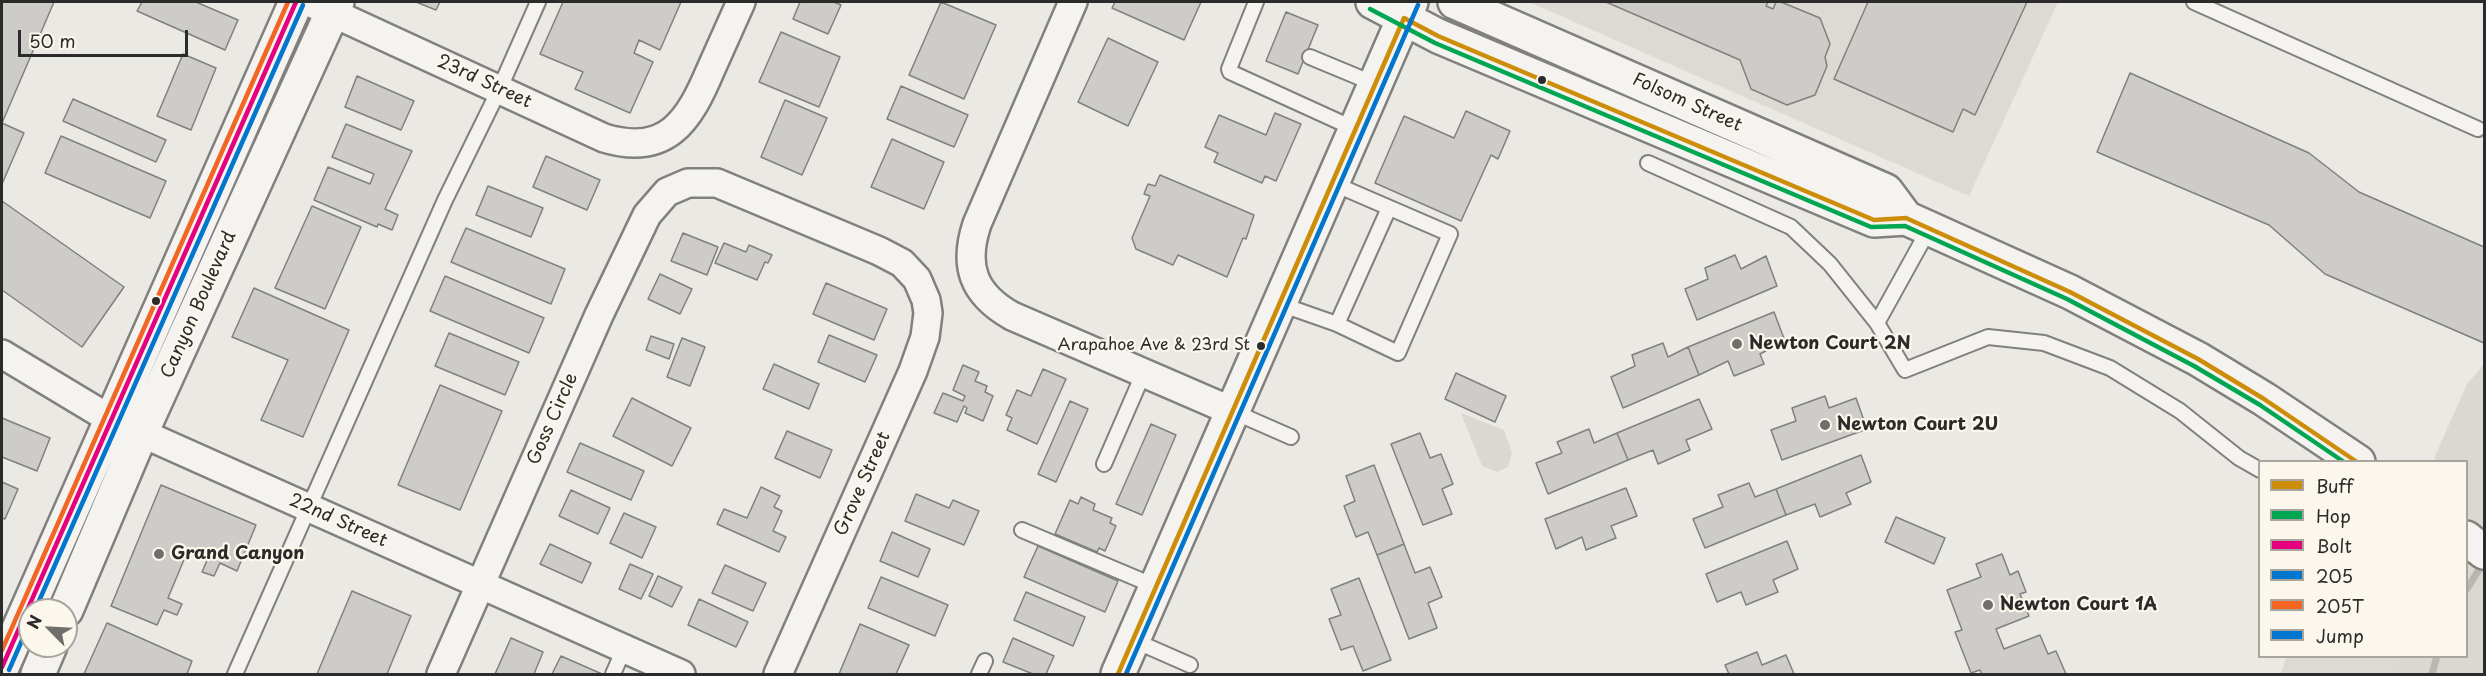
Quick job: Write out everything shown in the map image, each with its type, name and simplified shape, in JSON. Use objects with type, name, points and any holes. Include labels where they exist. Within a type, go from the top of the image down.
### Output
[{"type":"main road","name":"Canyon Boulevard","points":[[2,667],[296,2]]},
{"type":"main road","name":"Folsom Street","points":[[1373,2],[1407,10],[1438,36],[1874,220],[1918,224],[2070,292],[2137,326],[2264,399],[2355,460]]},
{"type":"main road","name":"Folsom Street","points":[[1455,2],[1886,191],[1918,224]]},
{"type":"main road","name":"Canyon Boulevard","points":[[71,598],[326,5]]},
{"type":"main road","points":[[1118,675],[1407,10]]},
{"type":"main road","points":[[2468,540],[2484,552]]},
{"type":"main road","points":[[38,675],[45,658]]},
{"type":"street","name":"23rd Street","points":[[326,5],[499,90],[604,138],[624,144],[654,142],[680,124],[694,106],[741,2]]},
{"type":"street","points":[[1072,2],[977,224],[971,244],[972,273],[981,292],[998,308],[1234,412]]},
{"type":"street","name":"Grove Street","points":[[690,183],[717,183],[879,251],[910,269],[922,290],[929,321],[913,371],[778,675]]},
{"type":"street","name":"Goss Circle","points":[[441,675],[599,315],[647,215],[667,192],[690,183]]},
{"type":"street","name":"22nd Street","points":[[2,354],[110,419],[681,675]]},
{"type":"lane","points":[[235,675],[440,211],[499,90],[538,2]]},
{"type":"lane","points":[[1256,2],[1230,69],[1232,74],[1355,129]]},
{"type":"lane","points":[[2194,2],[2478,129]]},
{"type":"lane","points":[[1310,57],[1375,84]]},
{"type":"lane","points":[[1648,163],[1791,227],[1830,264],[1877,323],[1905,370],[1988,337],[2044,343],[2110,368],[2180,411],[2258,469]]},
{"type":"lane","points":[[1280,304],[1337,324],[1398,352],[1450,234],[1332,183]]},
{"type":"lane","points":[[1337,324],[1389,208]]},
{"type":"lane","points":[[1877,323],[1918,224]]},
{"type":"lane","points":[[1104,464],[1144,372]]},
{"type":"lane","points":[[1234,412],[1291,437]]},
{"type":"lane","points":[[1022,530],[1156,587]]},
{"type":"lane","points":[[1133,640],[1190,665]]},
{"type":"lane","points":[[613,675],[624,649]]},
{"type":"lane","points":[[979,675],[985,661]]},
{"type":"shaded area","points":[[1529,2],[2058,2],[1969,196]]},
{"type":"shaded area","points":[[2484,364],[2484,674],[2398,674],[2404,658],[2468,658],[2468,460],[2435,460],[2467,384]]},
{"type":"shaded area","points":[[1461,413],[1504,430],[1512,453],[1508,467],[1497,472],[1482,466]]},
{"type":"shaded area","points":[[2286,658],[2468,658],[2484,674],[2281,674]]},
{"type":"building","points":[[2,2],[54,2],[2,123]]},
{"type":"building","points":[[142,2],[196,2],[238,20],[225,50],[137,11]]},
{"type":"building","points":[[416,2],[440,2],[436,10]]},
{"type":"building","points":[[563,2],[681,2],[660,50],[639,40],[634,53],[653,62],[630,113],[575,89],[583,72],[540,54]]},
{"type":"building","points":[[800,2],[834,2],[841,5],[828,34],[793,19]]},
{"type":"building","points":[[941,2],[996,25],[964,99],[909,75]]},
{"type":"building","points":[[1115,2],[1201,2],[1184,40],[1112,8]]},
{"type":"building","points":[[1606,2],[1768,2],[1766,6],[1773,9],[1776,2],[1781,2],[1820,18],[1830,44],[1825,57],[1827,66],[1815,95],[1787,105],[1751,89],[1740,60]]},
{"type":"building","points":[[1868,2],[2027,2],[1975,115],[1963,109],[1953,132],[1834,79]]},
{"type":"building","points":[[1286,12],[1318,25],[1298,74],[1266,61]]},
{"type":"building","points":[[781,32],[840,57],[819,107],[759,82]]},
{"type":"building","points":[[1108,38],[1158,62],[1128,126],[1078,102]]},
{"type":"building","points":[[183,54],[216,68],[191,130],[157,116]]},
{"type":"building","points":[[2130,73],[2309,153],[2359,192],[2484,247],[2484,343],[2325,274],[2269,225],[2097,152]]},
{"type":"building","points":[[357,76],[414,101],[401,130],[345,107]]},
{"type":"building","points":[[901,86],[968,115],[954,147],[887,119]]},
{"type":"building","points":[[73,99],[166,140],[156,162],[63,121]]},
{"type":"building","points":[[785,100],[827,118],[802,175],[761,157]]},
{"type":"building","points":[[1466,111],[1510,131],[1498,159],[1491,155],[1461,221],[1375,183],[1404,116],[1454,138]]},
{"type":"building","points":[[1275,113],[1301,124],[1276,181],[1265,176],[1262,183],[1214,162],[1218,153],[1205,147],[1219,115],[1266,135]]},
{"type":"building","points":[[2,123],[24,133],[2,184]]},
{"type":"building","points":[[346,124],[412,151],[385,209],[398,215],[392,230],[378,224],[377,227],[314,200],[328,167],[370,184],[374,174],[332,157]]},
{"type":"building","points":[[61,136],[166,181],[150,218],[45,173]]},
{"type":"building","points":[[892,139],[944,162],[924,209],[871,187]]},
{"type":"building","points":[[546,156],[600,180],[587,210],[533,187]]},
{"type":"building","points":[[1160,175],[1254,215],[1246,239],[1243,238],[1227,277],[1178,255],[1173,265],[1136,249],[1132,238],[1150,196],[1144,194],[1148,184],[1155,186]]},
{"type":"building","points":[[488,186],[543,208],[531,237],[476,215]]},
{"type":"building","points":[[2,201],[124,287],[82,347],[2,290]]},
{"type":"building","points":[[312,206],[361,227],[325,309],[275,288]]},
{"type":"building","points":[[466,228],[565,269],[551,304],[451,262]]},
{"type":"building","points":[[683,233],[718,247],[707,275],[671,261]]},
{"type":"building","points":[[724,243],[746,252],[749,245],[772,255],[768,263],[765,262],[757,280],[715,263]]},
{"type":"building","points":[[1735,255],[1741,269],[1766,256],[1777,286],[1697,320],[1685,289],[1708,279],[1705,268]]},
{"type":"building","points":[[660,274],[692,289],[680,314],[648,299]]},
{"type":"building","points":[[445,276],[544,318],[529,353],[430,311]]},
{"type":"building","points":[[826,283],[887,309],[874,340],[813,314]]},
{"type":"building","points":[[254,288],[349,330],[303,437],[261,420],[288,360],[232,337]]},
{"type":"building","name":"Newton Court 2N","points":[[1774,312],[1785,341],[1760,354],[1764,364],[1734,376],[1728,361],[1699,375],[1688,347]]},
{"type":"building","points":[[449,333],[519,362],[505,395],[435,366]]},
{"type":"building","points":[[829,335],[877,355],[865,382],[818,362]]},
{"type":"building","points":[[651,336],[674,344],[669,359],[646,350]]},
{"type":"building","points":[[682,338],[705,347],[690,386],[667,377]]},
{"type":"building","points":[[1663,343],[1668,357],[1688,347],[1699,375],[1623,408],[1611,377],[1635,366],[1632,355]]},
{"type":"building","points":[[774,364],[819,384],[809,409],[763,389]]},
{"type":"building","points":[[963,365],[979,372],[975,381],[987,386],[985,392],[993,396],[983,421],[965,413],[967,408],[964,406],[957,422],[934,413],[943,393],[963,401],[965,396],[953,390]]},
{"type":"building","points":[[1043,369],[1066,379],[1037,444],[1007,430],[1012,418],[1006,415],[1017,390],[1031,396]]},
{"type":"building","points":[[1456,373],[1506,396],[1495,422],[1445,399]]},
{"type":"building","points":[[440,385],[502,411],[460,510],[398,485]]},
{"type":"building","name":"Newton Court 2U","points":[[1825,396],[1829,408],[1856,398],[1867,429],[1782,460],[1771,430],[1796,421],[1792,408]]},
{"type":"building","points":[[632,398],[691,428],[672,466],[613,436]]},
{"type":"building","points":[[1699,399],[1712,429],[1686,440],[1690,450],[1658,464],[1653,450],[1628,460],[1617,433]]},
{"type":"building","points":[[1070,401],[1088,409],[1056,482],[1038,474]]},
{"type":"building","points":[[2,418],[50,438],[37,471],[2,457]]},
{"type":"building","points":[[1151,424],[1176,435],[1142,515],[1116,504]]},
{"type":"building","points":[[1589,429],[1594,443],[1617,433],[1628,460],[1548,494],[1536,463],[1562,453],[1557,442]]},
{"type":"building","points":[[787,431],[832,450],[820,478],[775,458]]},
{"type":"building","points":[[1420,433],[1430,458],[1441,454],[1453,484],[1442,489],[1452,514],[1423,525],[1391,444]]},
{"type":"building","points":[[580,443],[644,471],[631,500],[567,472]]},
{"type":"building","points":[[1861,455],[1871,482],[1846,493],[1851,504],[1820,517],[1815,504],[1786,515],[1776,489]]},
{"type":"building","points":[[1374,465],[1404,544],[1377,555],[1368,532],[1356,537],[1344,506],[1355,501],[1346,476]]},
{"type":"building","points":[[2,482],[18,489],[5,519],[2,518]]},
{"type":"building","points":[[1749,483],[1755,497],[1776,489],[1786,515],[1705,548],[1693,519],[1723,507],[1718,495]]},
{"type":"building","name":"Grand Canyon","points":[[161,485],[256,525],[237,571],[220,563],[214,576],[202,572],[208,558],[188,550],[168,598],[182,604],[177,615],[164,610],[157,625],[111,606]]},
{"type":"building","points":[[761,487],[780,496],[774,507],[782,511],[773,531],[786,537],[779,552],[717,524],[724,509],[747,518]]},
{"type":"building","points":[[1626,488],[1637,516],[1611,526],[1616,538],[1586,550],[1582,537],[1556,549],[1545,519]]},
{"type":"building","points":[[571,490],[610,508],[598,534],[559,516]]},
{"type":"building","points":[[916,494],[949,508],[953,500],[979,511],[964,545],[905,521]]},
{"type":"building","points":[[1081,497],[1095,504],[1093,510],[1112,518],[1110,523],[1116,526],[1105,551],[1099,548],[1097,552],[1055,534],[1070,500],[1078,504]]},
{"type":"building","points":[[624,513],[656,527],[642,558],[610,543]]},
{"type":"building","points":[[1896,517],[1945,538],[1934,564],[1885,542]]},
{"type":"building","points":[[892,532],[930,549],[918,577],[880,561]]},
{"type":"building","points":[[1787,541],[1798,569],[1773,580],[1778,592],[1746,605],[1741,592],[1717,602],[1706,574]]},
{"type":"building","points":[[550,544],[591,563],[582,583],[540,564]]},
{"type":"building","points":[[1404,544],[1415,573],[1430,567],[1442,597],[1428,603],[1437,628],[1409,639],[1377,555]]},
{"type":"building","points":[[1038,546],[1118,581],[1105,612],[1024,577]]},
{"type":"building","name":"Newton Court 1A","points":[[2002,554],[2010,575],[2018,571],[2026,592],[2020,594],[2029,616],[1996,629],[2004,649],[2040,635],[2048,654],[2056,651],[2066,674],[1982,674],[1980,670],[1971,673],[1955,632],[1962,630],[1947,590],[1981,577],[1976,564]]},
{"type":"building","points":[[630,564],[653,574],[641,599],[619,589]]},
{"type":"building","points":[[725,565],[766,583],[753,611],[712,593]]},
{"type":"building","points":[[658,576],[682,587],[672,607],[649,596]]},
{"type":"building","points":[[881,577],[948,605],[935,636],[868,608]]},
{"type":"building","points":[[1359,578],[1391,660],[1363,671],[1353,646],[1341,650],[1329,619],[1341,615],[1331,589]]},
{"type":"building","points":[[352,591],[411,616],[387,674],[317,674]]},
{"type":"building","points":[[1026,592],[1085,617],[1073,646],[1014,620]]},
{"type":"building","points":[[699,599],[748,622],[736,647],[688,625]]},
{"type":"building","points":[[107,623],[192,661],[187,674],[84,674]]},
{"type":"building","points":[[860,624],[909,645],[896,674],[839,674]]},
{"type":"building","points":[[511,638],[543,652],[534,674],[495,674]]},
{"type":"building","points":[[1013,638],[1054,656],[1046,674],[1033,674],[1003,662]]},
{"type":"building","points":[[1757,652],[1762,665],[1786,655],[1794,674],[1729,674],[1725,665]]},
{"type":"building","points":[[561,656],[602,674],[552,674]]},
{"type":"waterway","points":[[2468,587],[2484,562]]},
{"type":"waterway","points":[[2432,674],[2436,658]]},
{"type":"transit line","name":"205T","points":[[2,650],[288,2]]},
{"type":"transit line","name":"Bolt","points":[[2,667],[296,2]]},
{"type":"transit line","name":"205","points":[[40,598],[303,5]]},
{"type":"transit line","name":"Jump","points":[[1126,674],[1418,5]]},
{"type":"transit line","name":"Hop","points":[[1370,9],[1435,43],[1871,227],[1905,226],[2067,299],[2194,366],[2260,405],[2341,460]]},
{"type":"transit line","name":"Buff","points":[[1118,674],[1404,18],[1438,36],[1874,220],[1906,218],[2070,292],[2198,359],[2264,399],[2354,460]]},
{"type":"transit line","name":"205","points":[[9,670],[18,649]]},
{"type":"place","name":"Newton Court 2N","points":[[1737,344]]},
{"type":"place","name":"Arapahoe Ave & 23rd St","points":[[1261,346]]},
{"type":"place","name":"Newton Court 2U","points":[[1825,425]]},
{"type":"place","name":"Grand Canyon","points":[[159,554]]},
{"type":"place","name":"Newton Court 1A","points":[[1988,605]]}]
